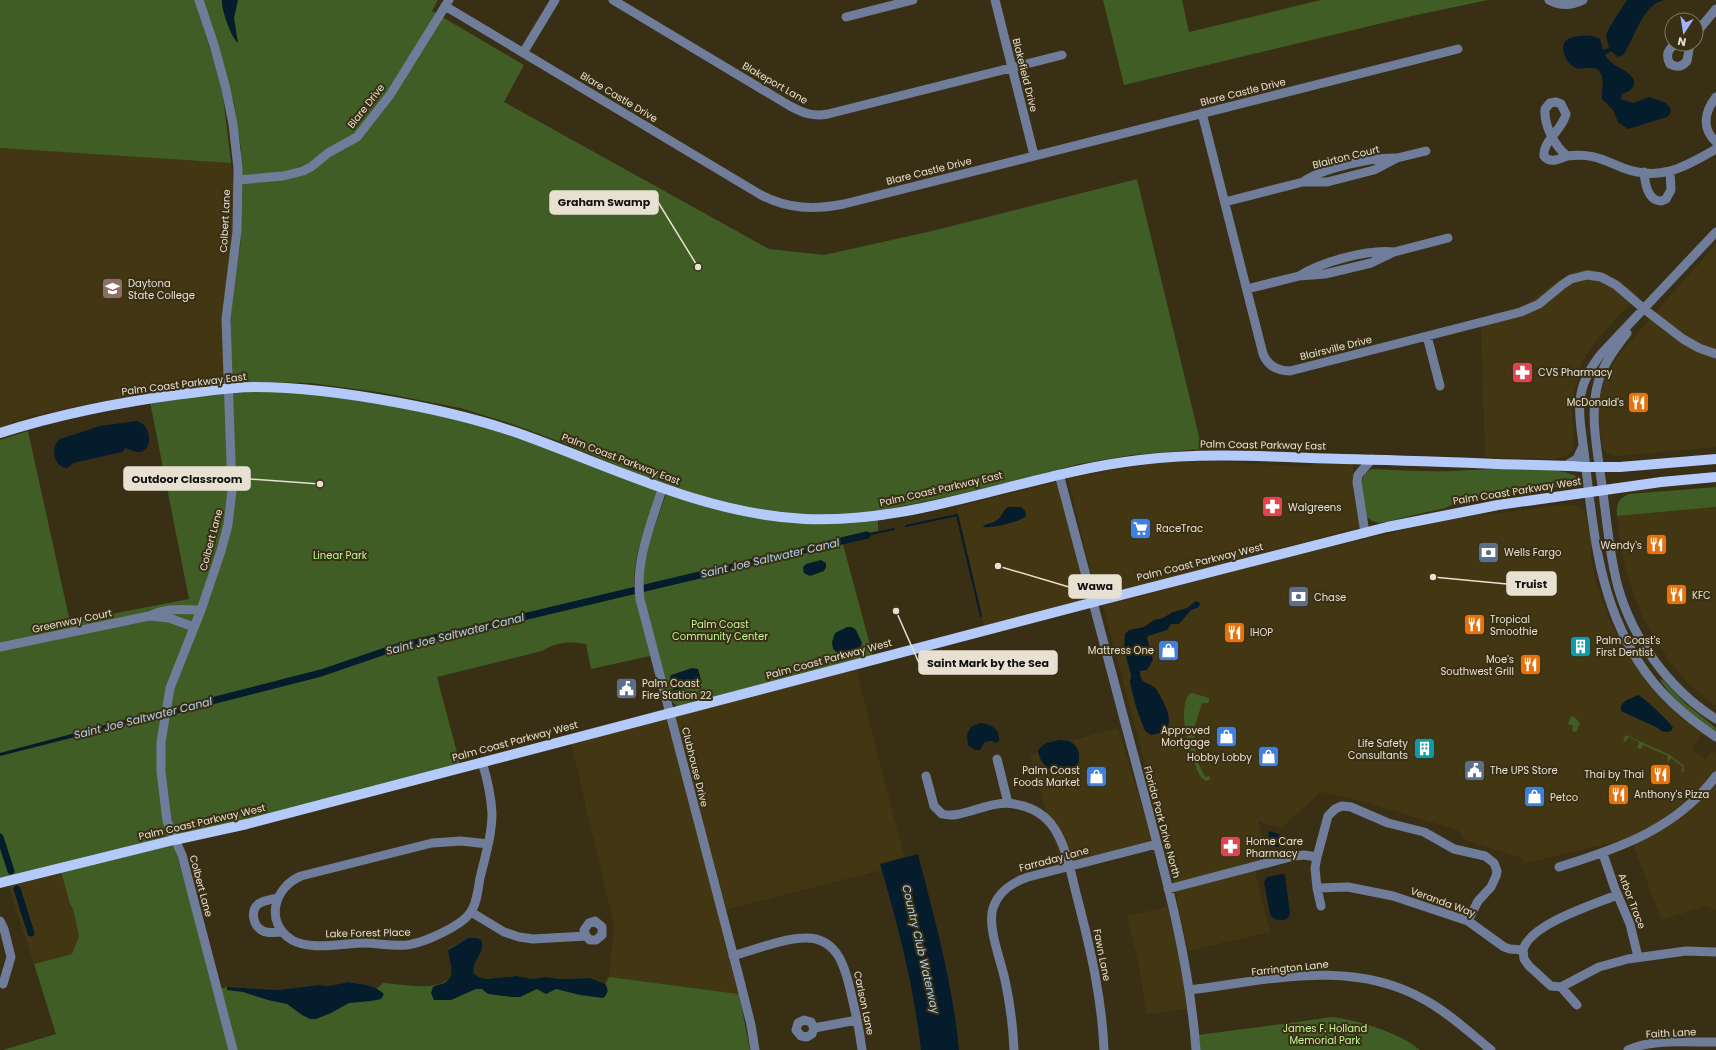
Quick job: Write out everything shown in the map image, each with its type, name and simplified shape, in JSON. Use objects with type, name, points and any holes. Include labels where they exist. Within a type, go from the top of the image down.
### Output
[{"type":"main road","name":"Palm Coast Parkway East","points":[[0,433],[33,423],[102,407],[160,397],[229,388],[256,387],[312,389],[370,397],[446,412],[519,434],[662,489],[704,502],[750,512],[795,518],[840,519],[912,510],[1059,474],[1110,464],[1180,456],[1234,455],[1586,467],[1716,459]]},
{"type":"main road","name":"Palm Coast Parkway West","points":[[0,884],[174,840],[247,824],[1365,532],[1476,509],[1588,491],[1716,477]]},
{"type":"street","name":"Colbert Lane","points":[[199,0],[213,39],[228,96],[235,141],[238,180],[237,231],[226,312],[232,490],[231,509],[224,541],[201,610],[170,688],[161,742],[161,772],[163,803],[167,821],[174,840],[182,855],[233,1050]]},
{"type":"street","points":[[523,53],[555,0]]},
{"type":"street","name":"Blakeport Lane","points":[[613,0],[790,106],[809,115],[828,114],[1062,55]]},
{"type":"street","points":[[846,17],[913,0]]},
{"type":"street","name":"Blakefield Drive","points":[[995,0],[1034,155]]},
{"type":"street","points":[[1549,0],[1564,5],[1577,3],[1583,0]]},
{"type":"street","name":"Blare Drive","points":[[238,180],[283,176],[303,171],[328,153],[357,137],[390,95],[447,3]]},
{"type":"street","name":"Blare Castle Drive","points":[[447,3],[523,53],[761,195],[790,206],[809,208],[831,206],[1458,49]]},
{"type":"street","points":[[1704,23],[1716,9]]},
{"type":"street","points":[[1668,52],[1667,56],[1670,64],[1676,66],[1684,64],[1688,61],[1689,52]]},
{"type":"street","points":[[1716,97],[1708,110],[1705,121],[1708,131],[1716,142]]},
{"type":"street","name":"Blairsville Drive","points":[[1202,113],[1263,354],[1270,365],[1278,369],[1290,371],[1526,310],[1544,301],[1565,282],[1584,276],[1601,277],[1612,282],[1644,310],[1683,339],[1699,348],[1716,354]]},
{"type":"street","points":[[1567,156],[1552,138],[1543,152],[1546,158],[1554,160],[1567,156],[1595,156],[1629,170],[1644,172],[1680,169],[1716,149]]},
{"type":"street","name":"Blairton Court","points":[[1225,202],[1303,182],[1323,172],[1377,158],[1397,158],[1426,152]]},
{"type":"street","points":[[1644,172],[1648,192],[1652,198],[1661,201],[1666,199],[1671,190],[1670,171]]},
{"type":"street","points":[[1716,232],[1601,354],[1586,377],[1580,398],[1588,491],[1602,580],[1609,600],[1637,660],[1659,689],[1683,713],[1716,737]]},
{"type":"street","points":[[1247,289],[1299,276],[1313,276],[1377,261],[1394,252],[1448,238]]},
{"type":"street","points":[[1644,310],[1606,363],[1598,383],[1594,412],[1613,565],[1619,590],[1629,616],[1649,653],[1657,664],[1689,698],[1716,719]]},
{"type":"street","points":[[1427,336],[1440,386]]},
{"type":"street","points":[[1565,466],[1577,460],[1584,445]]},
{"type":"street","points":[[1365,532],[1357,482],[1358,475],[1372,459]]},
{"type":"street","name":"Florida Park Drive North","points":[[1059,474],[1094,602],[1182,942],[1190,990],[1196,1050]]},
{"type":"street","name":"Clubhouse Drive","points":[[662,489],[640,558],[638,573],[642,609],[751,1025],[755,1050]]},
{"type":"street","points":[[149,616],[159,610],[201,610]]},
{"type":"street","points":[[149,616],[169,618],[194,627]]},
{"type":"street","name":"Greenway Court","points":[[0,647],[149,616]]},
{"type":"street","points":[[926,776],[935,807],[942,814],[951,815],[995,804],[1008,803],[997,759]]},
{"type":"street","points":[[482,762],[491,802],[491,825],[476,897],[471,912],[504,932],[519,938],[533,939],[586,936]]},
{"type":"street","points":[[1559,867],[1603,854],[1644,836],[1667,822],[1706,789],[1716,776]]},
{"type":"street","name":"Fawn Lane","points":[[1008,803],[1028,808],[1046,819],[1057,834],[1069,866],[1094,972],[1104,1050]]},
{"type":"street","points":[[1321,906],[1315,868],[1317,857],[1328,816],[1335,809],[1342,806],[1351,807],[1388,823],[1424,832],[1454,849],[1485,856],[1494,863],[1497,871],[1496,876],[1491,887],[1476,905],[1468,921]]},
{"type":"street","points":[[278,898],[260,903],[255,909],[253,918],[257,926],[264,932],[282,932],[276,916],[276,905],[278,898],[286,885],[301,876],[420,845],[448,841],[468,841],[488,844]]},
{"type":"street","name":"Farraday Lane","points":[[1014,1050],[1008,995],[992,921],[993,908],[1002,893],[1014,883],[1028,877],[1157,844]]},
{"type":"street","name":"Arbor Trace","points":[[1603,854],[1617,895],[1630,924],[1638,957]]},
{"type":"street","points":[[1168,889],[1294,856],[1304,855],[1317,857]]},
{"type":"street","name":"Veranda Way","points":[[1317,888],[1348,887],[1378,892],[1468,921],[1504,947],[1523,950]]},
{"type":"street","points":[[1617,895],[1552,922],[1528,939],[1523,950],[1524,959],[1531,968],[1551,986],[1561,987],[1599,967],[1613,962],[1638,957],[1660,956],[1686,951],[1716,952]]},
{"type":"street","name":"Lake Forest Place","points":[[282,932],[293,941],[307,945],[363,943],[410,945],[452,928],[471,912]]},
{"type":"street","points":[[0,921],[4,929],[11,957],[3,984]]},
{"type":"street","name":"Carlson Lane","points":[[733,956],[799,938],[810,938],[825,943],[838,954],[844,964],[857,1020],[862,1050]]},
{"type":"street","name":"Farrington Lane","points":[[1190,990],[1315,975],[1341,975],[1372,979],[1397,987],[1430,1002],[1491,1050]]},
{"type":"street","points":[[1561,987],[1577,1006]]},
{"type":"street","points":[[814,1028],[857,1020]]},
{"type":"street","name":"Faith Lane","points":[[1628,1050],[1653,1043],[1716,1042]]},
{"type":"shaded area","name":"Daytona State College","points":[[0,148],[231,163],[235,209],[225,380],[223,384],[220,386],[152,394],[67,408],[28,417],[0,428]]},
{"type":"shaded area","points":[[1716,244],[1716,447],[1616,456],[1611,455],[1604,450],[1602,445],[1598,412],[1603,383],[1607,374],[1620,353]]},
{"type":"shaded area","points":[[1584,269],[1606,273],[1619,280],[1638,295],[1599,337],[1580,364],[1580,373],[1571,403],[1574,448],[1568,455],[1555,459],[1485,457],[1481,326],[1492,314],[1526,304],[1560,279],[1571,273]]},
{"type":"shaded area","points":[[1219,461],[1303,467],[1321,463],[1353,464],[1353,491],[1360,527],[1097,597],[1068,478],[1156,463]]},
{"type":"shaded area","points":[[1057,482],[1090,599],[984,626],[957,507]]},
{"type":"shaded area","points":[[1568,504],[1582,509],[1586,516],[1592,543],[1591,558],[1596,582],[1611,623],[1626,651],[1648,683],[1675,712],[1702,734],[1692,750],[1706,759],[1712,750],[1716,753],[1716,910],[1705,906],[1661,920],[1631,838],[1522,864],[1521,858],[1465,840],[1457,830],[1362,801],[1321,792],[1281,828],[1258,821],[1270,867],[1255,870],[1270,932],[1188,951],[1163,831],[1103,606],[1297,555],[1477,513],[1495,514]]},
{"type":"shaded area","points":[[1716,507],[1716,706],[1687,682],[1669,661],[1642,616],[1626,571],[1621,548],[1617,516]]},
{"type":"shaded area","points":[[856,668],[904,857],[881,864],[882,870],[725,910],[674,715]]},
{"type":"shaded area","points":[[667,717],[739,994],[609,977],[614,926],[571,743]]},
{"type":"shaded area","points":[[1118,728],[1152,840],[1061,865],[1030,755],[1038,753],[1038,755],[1079,756],[1078,748],[1071,741]]},
{"type":"shaded area","points":[[61,872],[70,904],[73,909],[79,936],[72,954],[34,964],[8,885]]},
{"type":"shaded area","points":[[1167,907],[1181,960],[1188,1009],[1146,1014],[1139,964],[1127,916]]},
{"type":"green space","points":[[0,0],[195,0],[223,96],[231,163],[0,148]]},
{"type":"green space","points":[[203,0],[438,0],[432,11],[524,65],[504,102],[769,249],[824,255],[932,231],[1137,179],[1202,449],[1132,455],[1079,464],[986,489],[878,511],[820,516],[783,514],[751,509],[666,486],[561,442],[509,423],[460,408],[378,392],[310,383],[261,382],[232,384],[230,329],[232,299],[241,240],[241,149],[234,103],[216,38]]},
{"type":"green space","points":[[1103,0],[1182,0],[1189,32],[1321,0],[1488,0],[1412,16],[1124,85]]},
{"type":"green space","name":"Linear Park","points":[[236,391],[317,392],[443,416],[496,431],[555,451],[658,490],[639,547],[636,559],[634,583],[650,656],[591,669],[586,644],[563,643],[542,651],[437,677],[460,764],[239,823],[0,879],[0,440],[28,431],[70,622],[189,599],[150,402]]},
{"type":"green space","points":[[1373,469],[1453,471],[1540,469],[1571,474],[1579,479],[1577,484],[1459,502],[1445,508],[1380,523],[1372,521],[1365,515],[1362,496],[1362,482],[1364,476],[1367,472]]},
{"type":"green space","points":[[1716,487],[1716,507],[1617,516],[1618,502],[1629,494]]},
{"type":"green space","name":"Palm Coast Community Center","points":[[666,494],[750,516],[878,518],[878,531],[841,537],[873,656],[677,706],[670,700],[647,614],[642,583],[644,558]]},
{"type":"green space","points":[[1662,679],[1685,703],[1716,728],[1716,731],[1678,702],[1660,680]]},
{"type":"green space","points":[[1192,693],[1209,698],[1208,703],[1202,703],[1194,729],[1199,732],[1194,734],[1196,758],[1205,777],[1210,776],[1210,779],[1207,781],[1202,778],[1196,766],[1185,729],[1185,704],[1189,694]]},
{"type":"green space","points":[[1571,716],[1580,723],[1576,732],[1572,731],[1573,726],[1568,724]]},
{"type":"green space","points":[[1626,735],[1670,755],[1684,766],[1684,771],[1681,773],[1683,767],[1671,758],[1667,763],[1668,756],[1643,745],[1641,749],[1637,748],[1639,742],[1629,737],[1625,742],[1623,739]]},
{"type":"green space","points":[[174,845],[215,990],[227,987],[277,990],[319,985],[329,986],[348,982],[361,984],[376,989],[383,983],[418,986],[436,985],[450,978],[452,969],[448,949],[468,938],[478,938],[482,941],[482,950],[474,965],[474,974],[487,979],[516,976],[533,979],[545,977],[561,979],[590,978],[605,984],[609,977],[739,994],[750,1050],[3,1050],[56,1034],[34,964],[72,954],[79,936],[73,909],[70,904],[61,872]]},
{"type":"green space","name":"James F. Holland Memorial Park","points":[[1333,1017],[1355,1021],[1378,1028],[1401,1038],[1420,1050],[1199,1050],[1198,1035]]},
{"type":"water","points":[[222,0],[238,0],[234,18],[238,43],[232,35],[227,23]]},
{"type":"water","points":[[1627,0],[1664,0],[1656,3],[1650,8],[1623,55],[1618,57],[1611,51],[1605,55],[1612,63],[1631,76],[1634,80],[1632,87],[1629,91],[1622,94],[1621,99],[1633,103],[1649,97],[1666,103],[1671,109],[1670,114],[1667,117],[1628,129],[1618,122],[1613,110],[1602,99],[1603,81],[1599,71],[1594,68],[1576,68],[1567,61],[1563,49],[1563,45],[1567,40],[1584,35],[1600,39],[1603,50],[1609,48],[1606,36],[1609,28]]},
{"type":"water","points":[[136,421],[145,426],[149,436],[147,447],[140,452],[125,448],[122,452],[73,463],[67,468],[62,467],[54,456],[55,446],[60,439],[100,426]]},
{"type":"water","points":[[1008,507],[1021,507],[1025,511],[1026,516],[1018,521],[992,527],[983,527],[999,519]]},
{"type":"water","points":[[821,560],[826,563],[824,571],[810,576],[804,573],[803,567],[806,564]]},
{"type":"water","points":[[1196,601],[1200,603],[1199,607],[1191,610],[1179,624],[1171,624],[1167,630],[1148,636],[1147,638],[1153,660],[1147,670],[1140,671],[1140,676],[1143,681],[1155,687],[1169,715],[1166,732],[1151,735],[1145,731],[1136,707],[1130,683],[1131,675],[1124,649],[1125,634],[1129,630],[1144,627],[1154,620],[1187,608]]},
{"type":"water","points":[[847,627],[852,627],[856,630],[862,643],[860,648],[838,653],[833,649],[832,642],[835,633]]},
{"type":"water","points":[[692,668],[698,669],[702,683],[673,691],[670,678],[671,675]]},
{"type":"water","points":[[1638,695],[1650,704],[1673,727],[1671,731],[1662,731],[1621,711],[1622,704],[1624,702]]},
{"type":"water","points":[[158,711],[158,716],[0,756],[0,753]]},
{"type":"water","points":[[981,723],[989,725],[997,731],[999,741],[996,743],[992,741],[985,742],[980,750],[975,750],[968,745],[967,734],[972,726]]},
{"type":"water","points":[[1060,740],[1070,742],[1077,747],[1079,755],[1075,770],[1068,774],[1059,774],[1048,768],[1041,760],[1038,753],[1038,750],[1046,743]]},
{"type":"water","points":[[1270,831],[1283,836],[1284,841],[1281,846],[1276,847],[1272,845],[1268,834]]},
{"type":"water","name":"Country Club Waterway","points":[[918,854],[948,975],[959,1050],[921,1050],[905,956],[880,864]]},
{"type":"water","points":[[1283,874],[1285,875],[1290,914],[1287,919],[1280,920],[1273,918],[1270,914],[1264,882],[1267,877]]},
{"type":"water","points":[[468,938],[478,938],[482,941],[482,950],[474,965],[474,974],[479,977],[487,979],[516,976],[533,979],[545,977],[561,979],[590,978],[605,984],[607,993],[603,998],[580,995],[556,989],[546,994],[537,989],[520,997],[512,997],[488,994],[482,989],[476,989],[451,1000],[434,1000],[431,993],[433,987],[442,984],[450,978],[451,964],[448,950]]},
{"type":"water","points":[[348,982],[372,987],[384,994],[381,999],[349,1003],[331,1013],[316,1019],[310,1019],[287,1004],[243,992],[227,990],[227,987],[277,990],[319,985],[329,986]]},
{"type":"waterway","points":[[906,526],[957,515],[981,616]]},
{"type":"waterway","points":[[867,535],[894,529]]},
{"type":"waterway","name":"Saint Joe Saltwater Canal","points":[[149,717],[321,673],[397,647],[867,535]]},
{"type":"waterway","points":[[0,837],[11,871]]},
{"type":"waterway","points":[[17,889],[31,933]]},
{"type":"place","name":"Graham Swamp","points":[[698,267]]},
{"type":"place","name":"Daytona State College","points":[[113,289]]},
{"type":"place","name":"CVS Pharmacy","points":[[1523,372]]},
{"type":"place","name":"McDonald's","points":[[1639,402]]},
{"type":"place","name":"Outdoor Classroom","points":[[320,484]]},
{"type":"place","name":"Walgreens","points":[[1273,507]]},
{"type":"place","name":"RaceTrac","points":[[1141,528]]},
{"type":"place","name":"Wendy's","points":[[1657,545]]},
{"type":"place","name":"Wells Fargo","points":[[1488,552]]},
{"type":"place","name":"Wawa","points":[[998,566]]},
{"type":"place","name":"Truist","points":[[1433,577]]},
{"type":"place","name":"KFC","points":[[1676,595]]},
{"type":"place","name":"Chase","points":[[1299,597]]},
{"type":"place","name":"Saint Mark by the Sea","points":[[896,611]]},
{"type":"place","name":"Tropical Smoothie","points":[[1475,625]]},
{"type":"place","name":"IHOP","points":[[1234,632]]},
{"type":"place","name":"Palm Coast's First Dentist","points":[[1580,646]]},
{"type":"place","name":"Mattress One","points":[[1169,650]]},
{"type":"place","name":"Moe's Southwest Grill","points":[[1530,665]]},
{"type":"place","name":"Palm Coast Fire Station 22","points":[[627,689]]},
{"type":"place","name":"Approved Mortgage","points":[[1226,736]]},
{"type":"place","name":"Life Safety Consultants","points":[[1424,749]]},
{"type":"place","name":"Hobby Lobby","points":[[1268,757]]},
{"type":"place","name":"The UPS Store","points":[[1474,770]]},
{"type":"place","name":"Thai by Thai","points":[[1660,774]]},
{"type":"place","name":"Palm Coast Foods Market","points":[[1096,776]]},
{"type":"place","name":"Anthony's Pizza","points":[[1619,794]]},
{"type":"place","name":"Petco","points":[[1534,797]]},
{"type":"place","name":"Home Care Pharmacy","points":[[1230,847]]}]
